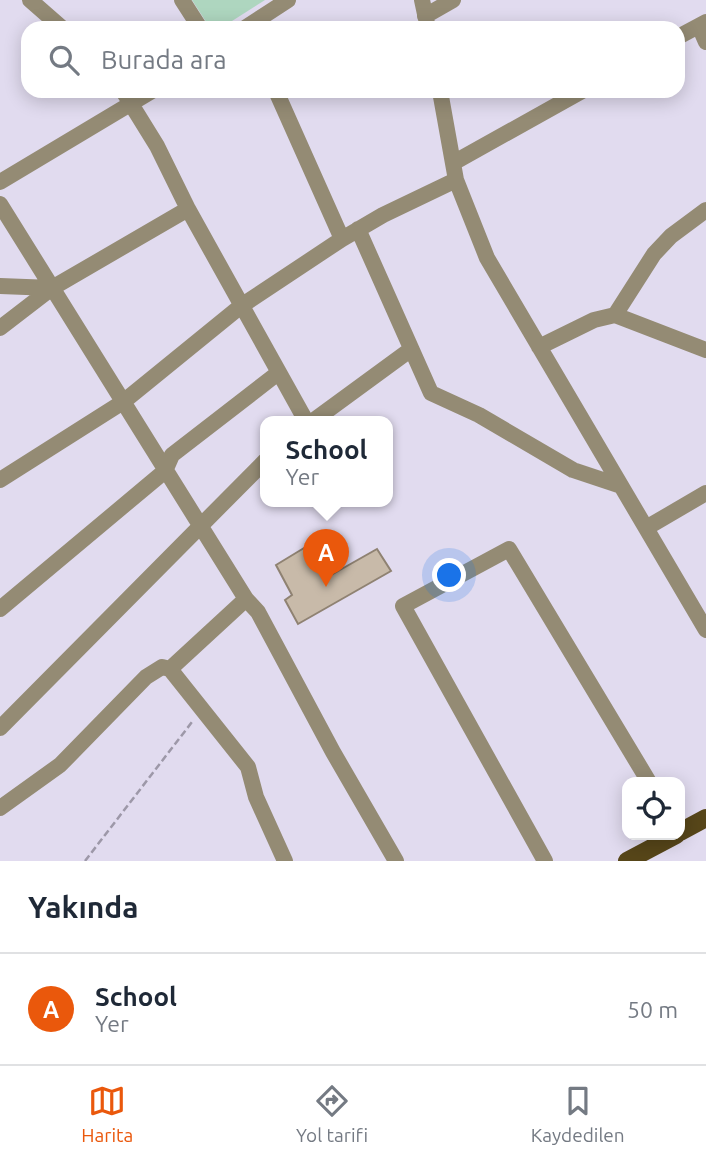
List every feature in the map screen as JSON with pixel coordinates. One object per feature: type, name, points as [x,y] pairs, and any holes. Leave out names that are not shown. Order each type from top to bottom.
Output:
[{"type":"main road","points":[[685,830],[706,818]]},
{"type":"main road","points":[[627,861],[667,840]]},
{"type":"street","points":[[30,0],[54,21]]},
{"type":"street","points":[[181,0],[195,21]]},
{"type":"street","points":[[256,21],[288,0]]},
{"type":"street","points":[[425,15],[453,0]]},
{"type":"street","points":[[685,33],[702,24],[706,42]]},
{"type":"street","points":[[0,183],[124,98]]},
{"type":"street","points":[[128,98],[303,416]]},
{"type":"street","points":[[279,98],[342,239]]},
{"type":"street","points":[[441,98],[456,180],[487,257],[706,630]]},
{"type":"street","points":[[453,163],[569,98]]},
{"type":"street","points":[[0,480],[122,402],[242,306],[342,239],[456,180]]},
{"type":"street","points":[[0,204],[165,471],[246,598],[258,612],[332,752],[396,861]]},
{"type":"street","points":[[0,328],[52,288],[188,209]]},
{"type":"street","points":[[615,315],[654,254],[671,236],[706,209]]},
{"type":"street","points":[[358,229],[431,393],[479,415],[573,470],[621,486]]},
{"type":"street","points":[[0,286],[52,288]]},
{"type":"street","points":[[539,346],[594,320],[615,315],[706,350]]},
{"type":"street","points":[[320,416],[410,350]]},
{"type":"street","points":[[0,609],[165,471],[172,455],[278,373]]},
{"type":"street","points":[[0,728],[260,466]]},
{"type":"street","points":[[646,528],[706,493]]},
{"type":"street","points":[[545,861],[403,606],[509,549],[646,777]]},
{"type":"street","points":[[170,668],[246,598]]},
{"type":"street","points":[[0,807],[60,765],[146,677],[162,667],[170,668],[248,767],[256,797],[285,861]]},
{"type":"path","points":[[85,861],[202,710]]},
{"type":"green space","points":[[192,0],[265,0],[232,21],[206,21]]},
{"type":"building","points":[[304,548],[324,579],[377,549],[391,571],[298,624],[285,600],[292,595],[276,565]]},
{"type":"place","name":"School","points":[[326,587]]}]
